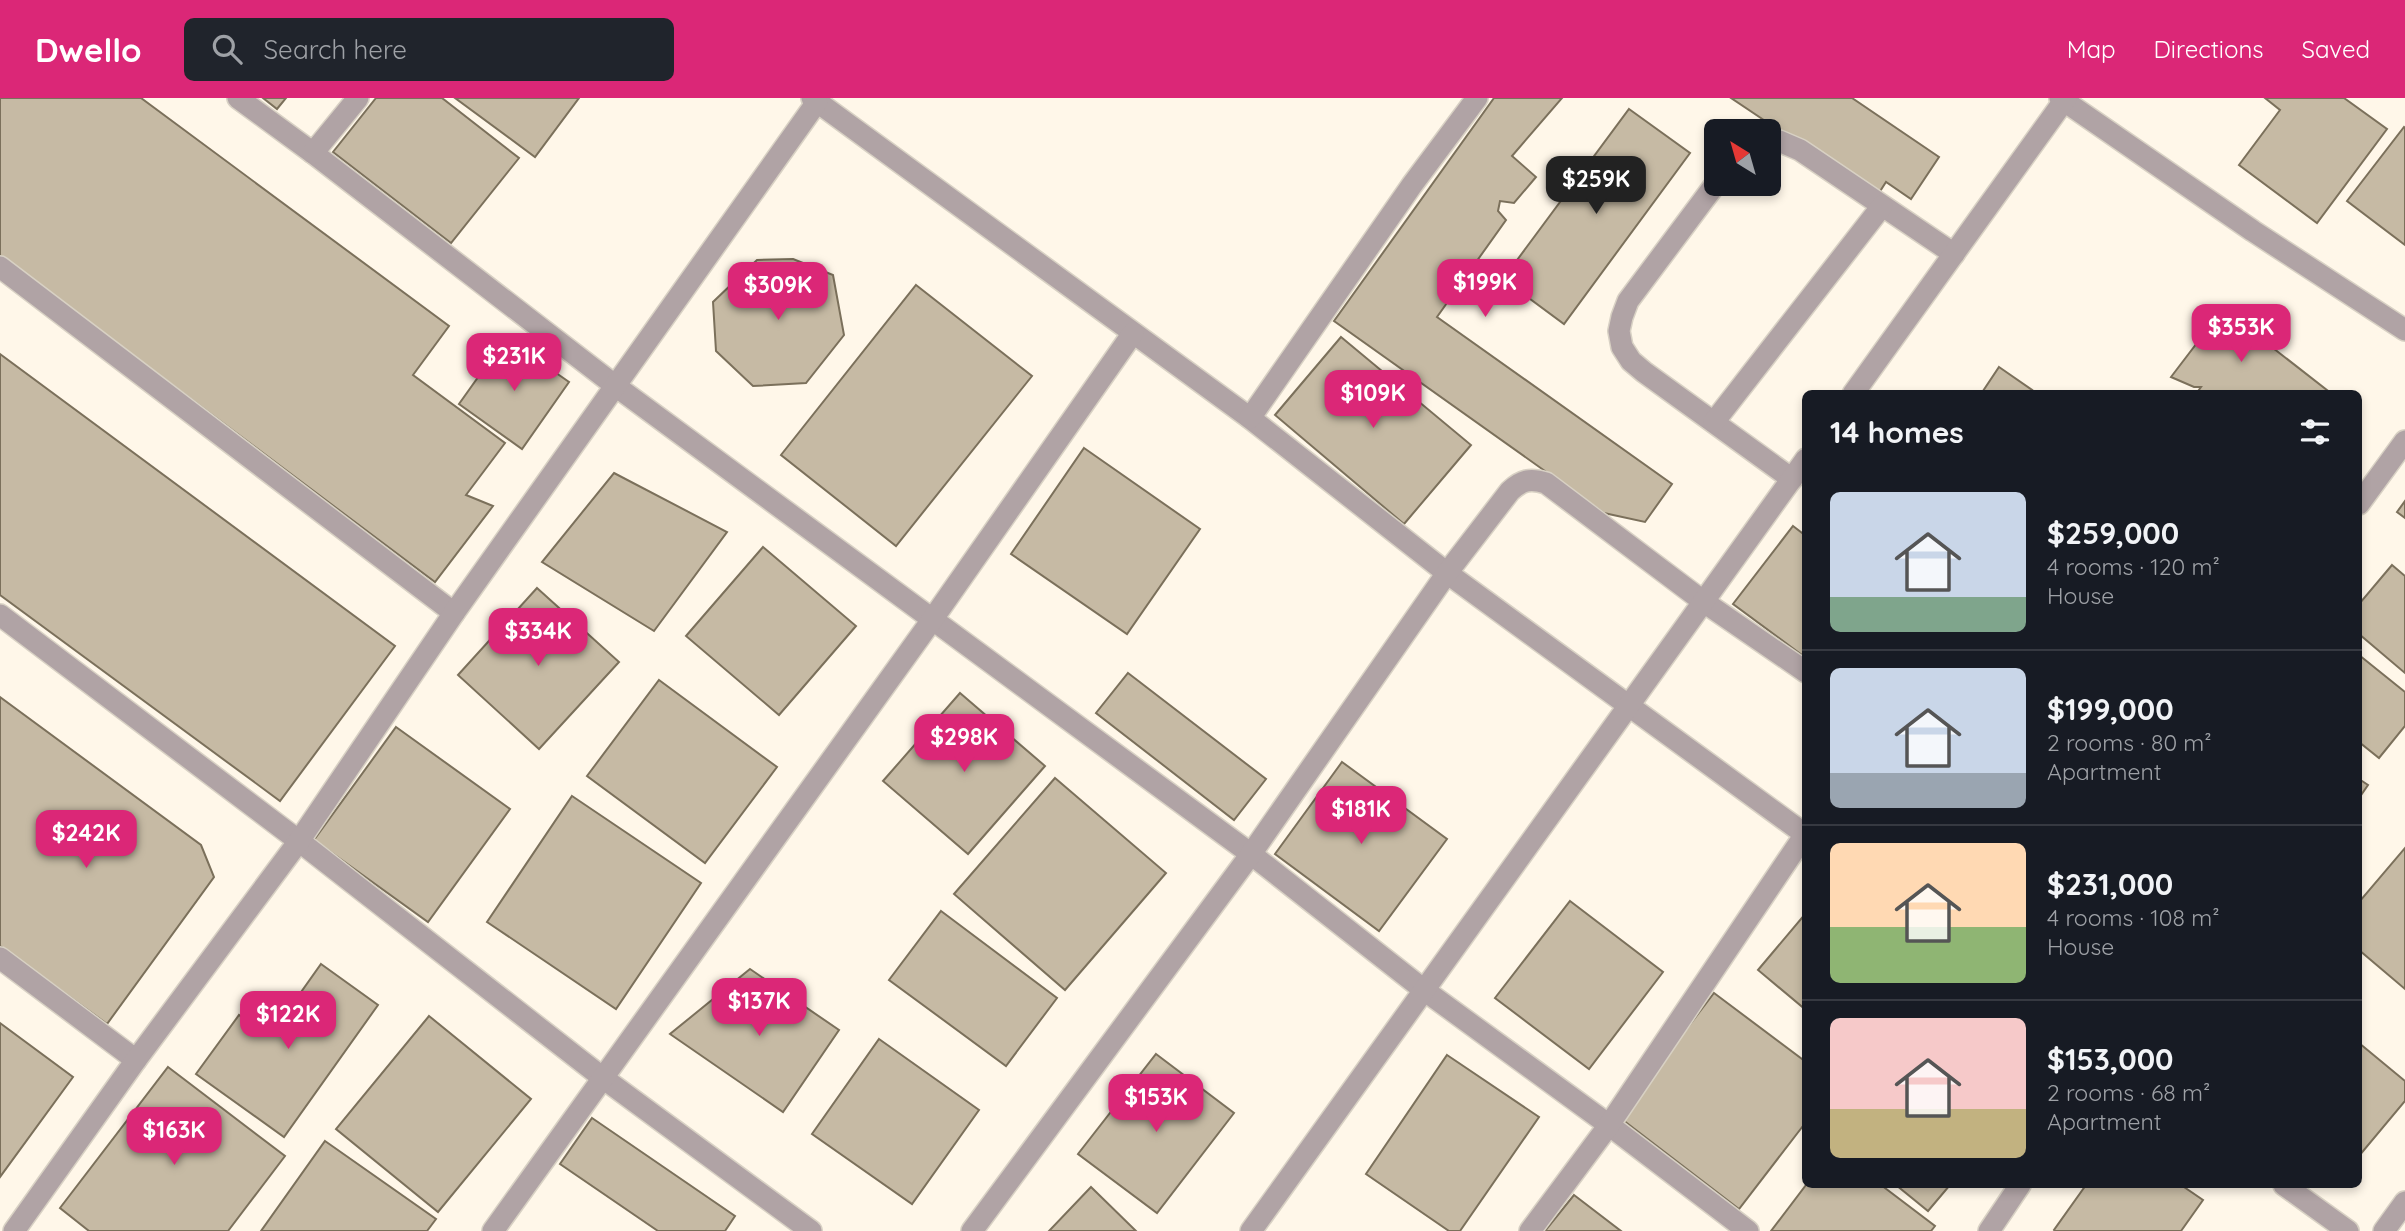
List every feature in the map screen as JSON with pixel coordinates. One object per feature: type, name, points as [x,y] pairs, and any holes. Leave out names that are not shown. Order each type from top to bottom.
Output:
[{"type":"street","points":[[238,98],[617,387],[1251,854],[1424,990],[1748,1231]]},
{"type":"street","points":[[313,153],[358,98]]},
{"type":"street","points":[[1250,418],[1412,185],[1477,98]]},
{"type":"street","points":[[1856,390],[2063,99],[2253,231],[2405,330]]},
{"type":"street","points":[[14,1231],[136,1060],[299,841],[454,613],[617,387],[814,100],[1250,418],[1447,573],[1802,831]]},
{"type":"street","points":[[1782,142],[1800,150],[1954,254]]},
{"type":"street","points":[[1707,196],[1628,301],[1619,331],[1622,347],[1631,361],[1792,478]]},
{"type":"street","points":[[1714,422],[1882,206]]},
{"type":"street","points":[[0,267],[454,613]]},
{"type":"street","points":[[493,1231],[932,620],[1133,333]]},
{"type":"street","points":[[2362,500],[2405,441]]},
{"type":"street","points":[[1251,1231],[1802,464]]},
{"type":"street","points":[[972,1231],[1251,854],[1447,573],[1510,491],[1521,481],[1535,480],[1546,483],[1704,602],[1802,669]]},
{"type":"street","points":[[0,615],[299,841],[603,1078],[811,1231]]},
{"type":"street","points":[[1530,1231],[1609,1125],[1802,840]]},
{"type":"street","points":[[0,958],[136,1060]]},
{"type":"street","points":[[1989,1231],[2018,1188]]},
{"type":"street","points":[[2288,1188],[2348,1231]]},
{"type":"street","points":[[2384,1231],[2405,1202]]},
{"type":"building","points":[[0,98],[141,98],[449,326],[413,375],[505,443],[466,495],[493,506],[435,582],[0,256]]},
{"type":"building","points":[[263,98],[286,98],[277,109]]},
{"type":"building","points":[[376,98],[442,98],[519,158],[451,243],[333,152]]},
{"type":"building","points":[[455,98],[579,98],[535,157]]},
{"type":"building","points":[[1494,98],[1562,98],[1512,156],[1536,177],[1514,203],[1500,201],[1498,211],[1506,220],[1437,317],[1672,484],[1645,522],[1604,513],[1334,321]]},
{"type":"building","points":[[1731,98],[1852,98],[1939,157],[1911,199],[1886,182],[1877,196],[1782,132],[1782,119],[1762,119]]},
{"type":"building","points":[[2265,98],[2344,98],[2387,129],[2317,223],[2239,165],[2280,110]]},
{"type":"building","points":[[1629,109],[1690,153],[1564,324],[1503,279]]},
{"type":"building","points":[[2405,128],[2405,245],[2347,201]]},
{"type":"building","points":[[793,259],[833,275],[844,335],[806,383],[753,386],[716,351],[713,302],[757,260]]},
{"type":"building","points":[[916,285],[1032,376],[896,546],[781,455]]},
{"type":"building","points":[[2223,309],[2327,390],[2199,390],[2201,387],[2194,387],[2171,377]]},
{"type":"building","points":[[1341,337],[1471,445],[1404,524],[1275,415]]},
{"type":"building","points":[[506,338],[569,382],[522,449],[459,404]]},
{"type":"building","points":[[0,354],[395,646],[280,801],[0,595]]},
{"type":"building","points":[[1999,367],[2032,390],[1984,390]]},
{"type":"building","points":[[1084,448],[1200,529],[1127,634],[1011,554]]},
{"type":"building","points":[[614,473],[727,532],[654,631],[542,562]]},
{"type":"building","points":[[2405,501],[2405,518],[2397,512]]},
{"type":"building","points":[[1793,526],[1802,533],[1802,655],[1733,604]]},
{"type":"building","points":[[763,547],[856,626],[779,715],[686,636]]},
{"type":"building","points":[[2392,565],[2405,576],[2405,673],[2362,637],[2362,600]]},
{"type":"building","points":[[537,588],[619,662],[539,749],[458,675]]},
{"type":"building","points":[[2362,657],[2405,692],[2405,726],[2379,758],[2362,744]]},
{"type":"building","points":[[1128,673],[1266,779],[1234,820],[1096,713]]},
{"type":"building","points":[[659,680],[777,767],[705,863],[587,776]]},
{"type":"building","points":[[960,693],[1045,766],[968,854],[883,781]]},
{"type":"building","points":[[0,697],[201,845],[214,877],[107,1024],[0,946]]},
{"type":"building","points":[[396,727],[510,809],[428,922],[314,840]]},
{"type":"building","points":[[1342,762],[1447,839],[1379,931],[1275,854]]},
{"type":"building","points":[[1055,778],[1166,873],[1065,990],[954,894]]},
{"type":"building","points":[[2362,781],[2368,785],[2362,794]]},
{"type":"building","points":[[572,796],[701,883],[616,1009],[487,922]]},
{"type":"building","points":[[2405,848],[2405,989],[2362,953],[2362,898]]},
{"type":"building","points":[[1570,901],[1663,972],[1589,1069],[1495,998]]},
{"type":"building","points":[[941,911],[1057,998],[1006,1066],[889,980]]},
{"type":"building","points":[[1802,918],[1802,1007],[1758,970]]},
{"type":"building","points":[[321,964],[378,1005],[284,1137],[196,1074],[239,1015],[258,1029],[275,1004],[289,1009]]},
{"type":"building","points":[[750,969],[839,1030],[783,1112],[670,1034]]},
{"type":"building","points":[[1714,993],[1802,1059],[1802,1127],[1739,1209],[1619,1117]]},
{"type":"building","points":[[429,1016],[531,1099],[438,1212],[336,1129]]},
{"type":"building","points":[[0,1023],[73,1077],[0,1177]]},
{"type":"building","points":[[879,1039],[979,1110],[912,1204],[812,1134]]},
{"type":"building","points":[[2362,1045],[2405,1081],[2405,1101],[2362,1152]]},
{"type":"building","points":[[1156,1054],[1234,1113],[1157,1213],[1078,1154]]},
{"type":"building","points":[[1447,1055],[1539,1117],[1460,1231],[1449,1231],[1366,1174]]},
{"type":"building","points":[[168,1067],[285,1156],[228,1231],[89,1231],[60,1208]]},
{"type":"building","points":[[592,1118],[735,1216],[725,1231],[658,1231],[560,1164]]},
{"type":"building","points":[[325,1141],[436,1219],[427,1231],[261,1231]]},
{"type":"building","points":[[1091,1187],[1136,1231],[1049,1231]]},
{"type":"building","points":[[1804,1188],[1885,1188],[1935,1226],[1931,1231],[1771,1231]]},
{"type":"building","points":[[1900,1188],[1947,1188],[1928,1211]]},
{"type":"building","points":[[2084,1188],[2185,1188],[2203,1200],[2181,1231],[2054,1230]]},
{"type":"building","points":[[1574,1195],[1621,1231],[1545,1231]]}]
